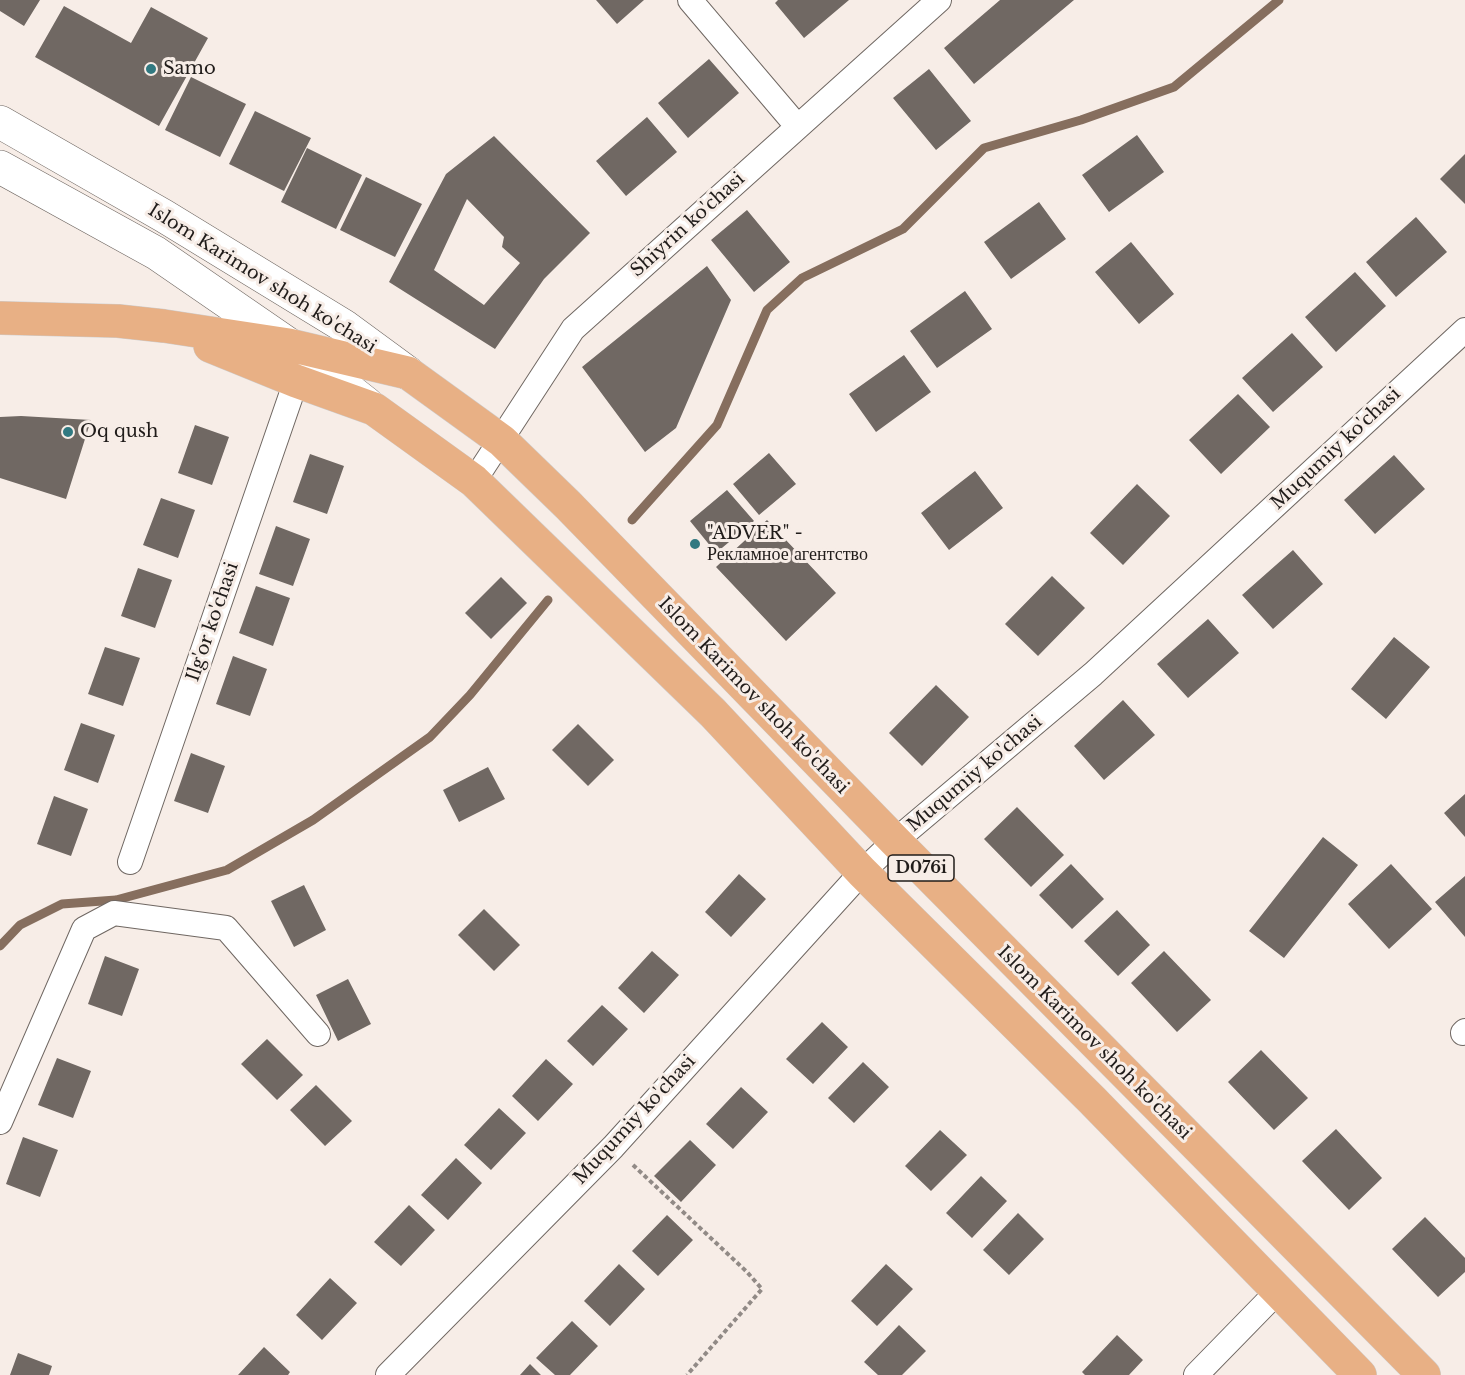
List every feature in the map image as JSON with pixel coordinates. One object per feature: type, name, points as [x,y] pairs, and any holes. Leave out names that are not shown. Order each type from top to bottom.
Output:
[{"type":"main road","name":"Islom Karimov shoh ko'chasi","points":[[0,122],[164,216],[344,326],[502,441],[568,505],[895,841],[1424,1375]]},
{"type":"main road","name":"Islom Karimov shoh ko'chasi","points":[[0,167],[156,253],[289,345],[474,482],[713,713],[862,872],[1092,1100],[1360,1375]]},
{"type":"main road","points":[[0,318],[118,321],[165,326],[289,345],[408,373]]},
{"type":"main road","points":[[165,326],[296,381],[374,409]]},
{"type":"street","points":[[690,0],[797,126]]},
{"type":"street","name":"Shiyrin ko'chasi","points":[[474,482],[573,329],[939,0]]},
{"type":"street","name":"Muqumiy ko'chasi","points":[[388,1375],[613,1147],[862,872],[895,841],[1093,674],[1465,330]]},
{"type":"street","name":"Ilg'or ko'chasi","points":[[130,862],[296,381]]},
{"type":"street","points":[[0,1122],[84,929],[114,913],[226,928],[318,1034]]},
{"type":"street","points":[[1196,1375],[1277,1292]]},
{"type":"path","points":[[613,1147],[747,1272],[762,1289],[687,1375]]},
{"type":"building","points":[[0,0],[40,0],[24,26],[0,11]]},
{"type":"building","points":[[596,0],[644,0],[617,24]]},
{"type":"building","points":[[778,0],[849,0],[804,38],[775,3]]},
{"type":"building","points":[[1000,0],[1074,0],[974,84],[944,48]]},
{"type":"building","points":[[64,6],[131,43],[151,7],[208,38],[159,126],[35,57]]},
{"type":"building","points":[[709,59],[739,93],[688,138],[658,103]]},
{"type":"building","points":[[929,69],[971,121],[936,150],[893,98]]},
{"type":"building","points":[[191,77],[246,104],[220,157],[165,130]]},
{"type":"building","points":[[255,111],[311,138],[284,191],[229,164]]},
{"type":"building","points":[[647,117],[677,152],[626,196],[596,161]]},
{"type":"building","points":[[1137,135],[1164,172],[1109,212],[1082,175]]},
{"type":"building","points":[[494,136],[590,233],[544,279],[495,349],[389,282],[446,174]],"holes":[[[467,199],[504,237],[502,247],[520,263],[484,305],[434,270]]]},
{"type":"building","points":[[307,148],[362,175],[336,229],[281,202]]},
{"type":"building","points":[[1465,154],[1465,204],[1440,179]]},
{"type":"building","points":[[366,177],[422,204],[395,257],[340,230]]},
{"type":"building","points":[[1039,202],[1066,239],[1011,279],[984,242]]},
{"type":"building","points":[[747,210],[790,262],[754,292],[711,240]]},
{"type":"building","points":[[1416,217],[1447,252],[1396,297],[1366,262]]},
{"type":"building","points":[[1131,242],[1174,294],[1139,324],[1095,272]]},
{"type":"building","points":[[707,266],[731,300],[676,428],[645,452],[582,367]]},
{"type":"building","points":[[1355,272],[1386,306],[1336,352],[1305,317]]},
{"type":"building","points":[[965,291],[992,329],[937,368],[910,331]]},
{"type":"building","points":[[1292,333],[1323,367],[1273,412],[1242,378]]},
{"type":"building","points":[[904,355],[931,392],[876,432],[849,394]]},
{"type":"building","points":[[1238,394],[1270,427],[1221,474],[1189,440]]},
{"type":"building","points":[[0,417],[91,420],[66,499],[0,478]]},
{"type":"building","points":[[195,425],[229,437],[212,485],[178,473]]},
{"type":"building","points":[[769,453],[796,484],[759,515],[733,484]]},
{"type":"building","points":[[310,454],[344,466],[327,514],[293,502]]},
{"type":"building","points":[[1394,455],[1425,489],[1375,534],[1344,500]]},
{"type":"building","points":[[975,471],[1003,508],[949,550],[921,513]]},
{"type":"building","points":[[1137,484],[1170,516],[1123,565],[1090,533]]},
{"type":"building","points":[[727,490],[754,521],[716,553],[690,521]]},
{"type":"building","points":[[161,498],[195,510],[178,558],[143,545]]},
{"type":"building","points":[[767,520],[836,593],[786,641],[716,567]]},
{"type":"building","points":[[276,526],[310,539],[293,586],[259,574]]},
{"type":"building","points":[[1293,550],[1323,584],[1273,629],[1242,595]]},
{"type":"building","points":[[138,568],[172,580],[155,628],[121,616]]},
{"type":"building","points":[[1052,576],[1085,608],[1038,656],[1005,624]]},
{"type":"building","points":[[501,577],[527,603],[491,639],[465,613]]},
{"type":"building","points":[[256,586],[290,598],[273,646],[239,633]]},
{"type":"building","points":[[1208,619],[1239,653],[1188,698],[1157,664]]},
{"type":"building","points":[[1394,637],[1430,667],[1386,719],[1351,689]]},
{"type":"building","points":[[105,647],[140,658],[123,706],[88,694]]},
{"type":"building","points":[[233,656],[267,669],[250,716],[216,704]]},
{"type":"building","points":[[936,685],[969,717],[922,766],[889,733]]},
{"type":"building","points":[[1123,700],[1155,735],[1104,780],[1074,746]]},
{"type":"building","points":[[81,723],[115,735],[98,783],[64,770]]},
{"type":"building","points":[[578,724],[614,760],[588,786],[552,750]]},
{"type":"building","points":[[191,753],[225,766],[208,813],[174,801]]},
{"type":"building","points":[[488,767],[505,799],[459,822],[443,790]]},
{"type":"building","points":[[1465,794],[1465,837],[1444,813]]},
{"type":"building","points":[[54,796],[88,809],[71,856],[37,844]]},
{"type":"building","points":[[1017,807],[1064,855],[1031,887],[984,839]]},
{"type":"building","points":[[1323,837],[1358,865],[1284,958],[1249,931]]},
{"type":"building","points":[[1071,864],[1104,899],[1072,929],[1039,895]]},
{"type":"building","points":[[1391,864],[1432,909],[1389,949],[1348,904]]},
{"type":"building","points":[[739,874],[766,899],[731,937],[705,912]]},
{"type":"building","points":[[1465,876],[1465,937],[1435,902]]},
{"type":"building","points":[[304,885],[326,930],[294,947],[271,901]]},
{"type":"building","points":[[484,909],[520,945],[494,971],[458,935]]},
{"type":"building","points":[[1117,910],[1150,945],[1118,976],[1084,941]]},
{"type":"building","points":[[652,951],[679,975],[644,1013],[618,988]]},
{"type":"building","points":[[1164,951],[1211,1000],[1177,1032],[1131,983]]},
{"type":"building","points":[[105,956],[139,969],[122,1016],[88,1004]]},
{"type":"building","points":[[348,979],[371,1024],[338,1041],[316,995]]},
{"type":"building","points":[[602,1005],[628,1029],[593,1066],[567,1041]]},
{"type":"building","points":[[822,1022],[848,1047],[813,1084],[786,1059]]},
{"type":"building","points":[[267,1039],[303,1075],[277,1100],[241,1064]]},
{"type":"building","points":[[1261,1050],[1308,1098],[1274,1130],[1228,1082]]},
{"type":"building","points":[[57,1058],[91,1071],[73,1118],[38,1105]]},
{"type":"building","points":[[546,1059],[573,1084],[538,1121],[512,1096]]},
{"type":"building","points":[[863,1062],[889,1087],[854,1123],[828,1098]]},
{"type":"building","points":[[316,1085],[352,1121],[325,1146],[290,1110]]},
{"type":"building","points":[[741,1087],[768,1112],[733,1149],[706,1124]]},
{"type":"building","points":[[499,1108],[526,1133],[491,1170],[464,1145]]},
{"type":"building","points":[[1336,1129],[1382,1178],[1349,1210],[1302,1161]]},
{"type":"building","points":[[940,1130],[967,1155],[931,1191],[905,1166]]},
{"type":"building","points":[[23,1137],[58,1150],[40,1197],[6,1184]]},
{"type":"building","points":[[690,1140],[716,1165],[681,1202],[654,1176]]},
{"type":"building","points":[[456,1158],[482,1183],[448,1220],[421,1195]]},
{"type":"building","points":[[981,1176],[1007,1201],[972,1238],[946,1213]]},
{"type":"building","points":[[409,1205],[435,1230],[401,1266],[374,1242]]},
{"type":"building","points":[[1018,1213],[1044,1239],[1009,1275],[983,1250]]},
{"type":"building","points":[[667,1215],[693,1240],[658,1276],[632,1251]]},
{"type":"building","points":[[1425,1217],[1465,1258],[1465,1272],[1438,1297],[1392,1249]]},
{"type":"building","points":[[619,1264],[645,1289],[610,1326],[584,1301]]},
{"type":"building","points":[[886,1264],[913,1289],[877,1326],[851,1301]]},
{"type":"building","points":[[330,1278],[357,1303],[322,1340],[296,1315]]},
{"type":"building","points":[[572,1321],[598,1346],[570,1375],[555,1375],[536,1358]]},
{"type":"building","points":[[899,1325],[926,1351],[902,1375],[878,1375],[864,1362]]},
{"type":"building","points":[[1117,1335],[1143,1360],[1129,1375],[1085,1375],[1082,1372]]},
{"type":"building","points":[[264,1347],[290,1372],[288,1375],[238,1375]]},
{"type":"building","points":[[18,1353],[52,1366],[49,1375],[10,1375]]},
{"type":"building","points":[[530,1364],[541,1375],[520,1375]]},
{"type":"waterway","points":[[632,520],[717,425],[767,310],[802,278],[903,229],[984,148],[1081,120],[1174,87],[1279,0]]},
{"type":"waterway","points":[[0,946],[20,925],[62,904],[116,900],[227,870],[313,820],[430,737],[470,695],[548,600]]},
{"type":"place","name":"Samo","points":[[151,69]]},
{"type":"place","name":"Oq qush","points":[[68,432]]},
{"type":"place","name":"\"ADVER\" - Рекламное агентство","points":[[695,544]]}]
